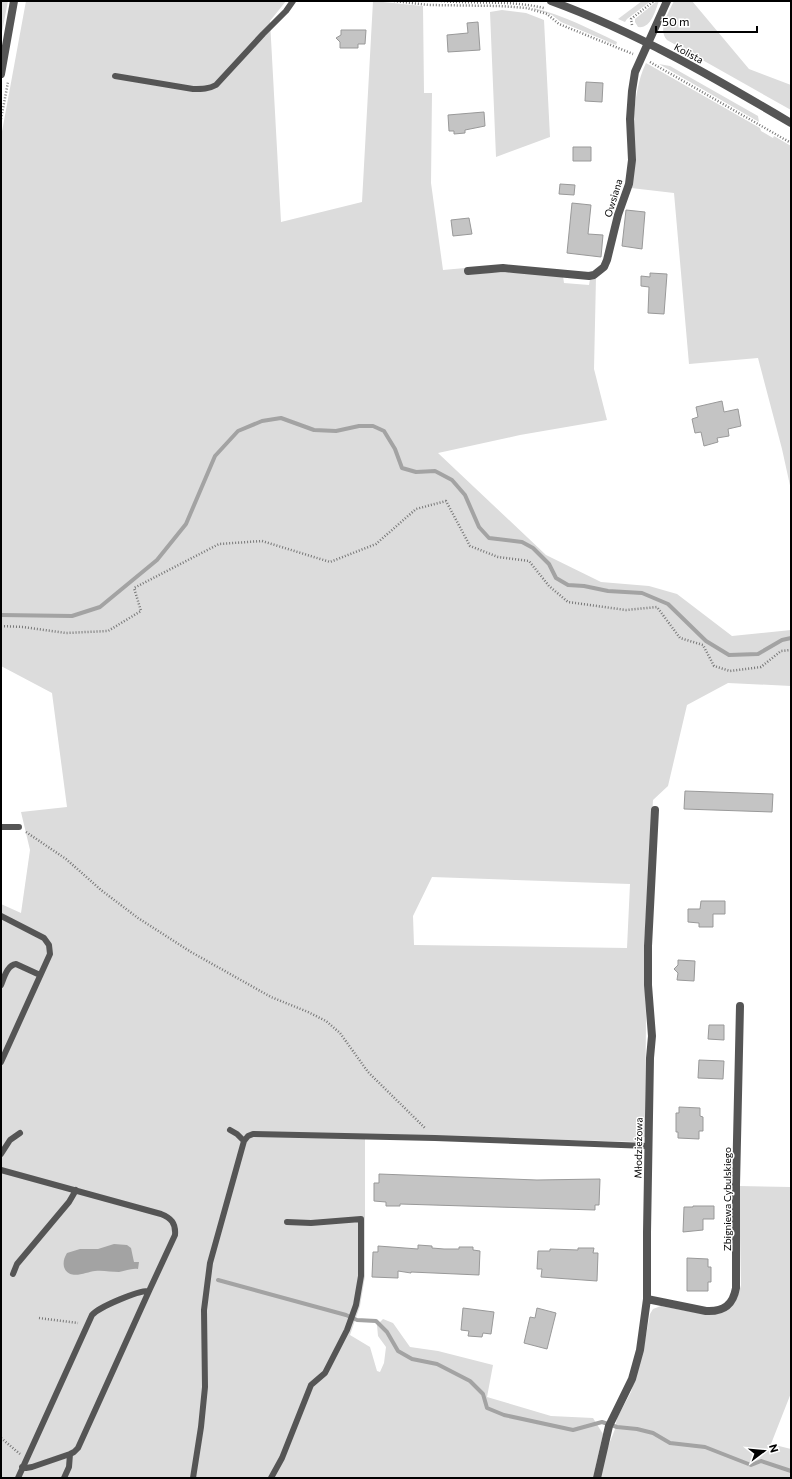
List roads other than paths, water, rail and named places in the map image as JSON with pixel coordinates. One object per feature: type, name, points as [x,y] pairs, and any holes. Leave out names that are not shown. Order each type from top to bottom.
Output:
[{"type":"street","points":[[1,74],[14,1]]},
{"type":"street","name":"Kolista","points":[[551,1],[648,42],[687,62],[791,123]]},
{"type":"street","name":"Owsiana","points":[[468,271],[503,268],[589,276],[594,275],[604,267],[631,172],[630,119],[635,72],[667,1]]},
{"type":"street","name":"Młodzieżowa","points":[[598,1478],[609,1426],[632,1379],[640,1350],[647,1299],[648,1146],[652,1036],[648,985],[648,946],[655,810]]},
{"type":"street","name":"Zbigniewa Cybulskiego","points":[[647,1299],[714,1312],[723,1309],[734,1297],[736,1288],[736,1185],[740,1006]]},
{"type":"lane","points":[[115,76],[193,90],[212,87],[216,85],[286,11],[293,1]]},
{"type":"lane","points":[[1,827],[19,827]]},
{"type":"lane","points":[[1,916],[44,938],[49,945],[50,954],[1,1062]]},
{"type":"lane","points":[[1,985],[12,965],[16,964],[40,975]]},
{"type":"lane","points":[[230,1130],[244,1141]]},
{"type":"lane","points":[[1,1154],[10,1140],[20,1133]]},
{"type":"lane","points":[[193,1478],[201,1427],[205,1387],[204,1310],[210,1263],[244,1141],[248,1136],[254,1134],[435,1138],[648,1146]]},
{"type":"lane","points":[[1,1170],[161,1214],[173,1221],[175,1230],[150,1291],[78,1448],[70,1454],[32,1468],[22,1467]]},
{"type":"lane","points":[[13,1274],[17,1264],[69,1202],[76,1190]]},
{"type":"lane","points":[[271,1478],[282,1458],[311,1385],[324,1373],[347,1330],[356,1305],[361,1276],[361,1219],[311,1223],[287,1222]]},
{"type":"lane","points":[[18,1478],[92,1315],[100,1308],[140,1292],[150,1291]]},
{"type":"lane","points":[[64,1478],[69,1467],[70,1454]]},
{"type":"waterway","points":[[1,615],[72,616],[100,607],[157,560],[186,524],[215,456],[238,431],[262,421],[281,418],[314,430],[336,431],[359,426],[373,426],[384,431],[395,449],[402,468],[416,472],[435,471],[452,480],[465,495],[479,527],[489,538],[522,542],[533,548],[549,564],[556,578],[568,585],[584,586],[608,591],[642,593],[668,604],[706,641],[729,655],[758,654],[782,640],[791,638]]},
{"type":"waterway","points":[[218,1280],[346,1315],[357,1320],[376,1321],[387,1332],[398,1351],[412,1359],[437,1364],[470,1381],[483,1394],[487,1408],[504,1415],[573,1430],[602,1422],[617,1427],[637,1429],[653,1433],[670,1443],[705,1447],[751,1465],[761,1461],[791,1471]]}]
